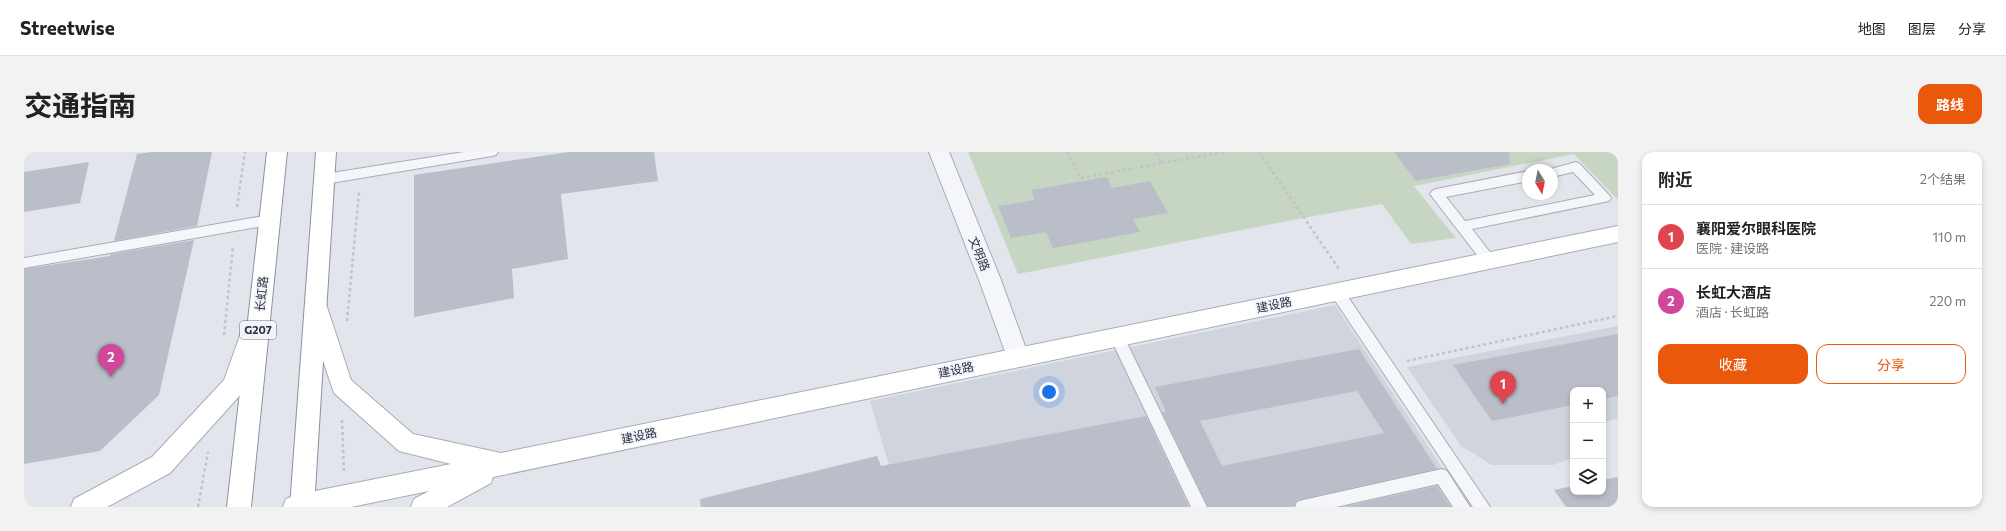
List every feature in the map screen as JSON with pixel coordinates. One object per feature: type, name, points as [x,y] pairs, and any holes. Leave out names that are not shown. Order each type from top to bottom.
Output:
[{"type":"main road","name":"长虹路","points":[[239,507],[277,152]]},
{"type":"main road","points":[[299,506],[316,307],[326,152]]},
{"type":"main road","name":"建设路","points":[[299,506],[1618,234]]},
{"type":"main road","points":[[316,307],[342,386],[407,443],[501,464]]},
{"type":"main road","points":[[83,507],[161,465],[234,386],[260,308]]},
{"type":"main road","points":[[423,507],[501,464]]},
{"type":"street","name":"文明路","points":[[939,152],[1018,357]]},
{"type":"lane","points":[[324,179],[492,152]]},
{"type":"lane","points":[[1463,226],[1605,198],[1576,167],[1558,171]]},
{"type":"lane","points":[[1489,260],[1436,194],[1522,177]]},
{"type":"lane","points":[[24,263],[270,220]]},
{"type":"lane","points":[[1345,290],[1387,366],[1482,507]]},
{"type":"lane","points":[[1117,337],[1199,507]]},
{"type":"lane","points":[[1303,507],[1442,476],[1462,507]]},
{"type":"path","points":[[223,343],[235,226],[245,152]]},
{"type":"path","points":[[1067,152],[1081,178],[1224,152]]},
{"type":"path","points":[[1156,152],[1162,163]]},
{"type":"path","points":[[1259,152],[1345,290]]},
{"type":"path","points":[[1387,366],[1618,316]]},
{"type":"path","points":[[198,507],[210,444]]},
{"type":"shaded area","points":[[1335,305],[1468,507],[901,507],[870,401]]},
{"type":"shaded area","points":[[1618,326],[1618,419],[1606,421],[1606,387],[1570,387],[1570,459],[1553,465],[1492,465],[1461,446],[1407,367]]},
{"type":"green space","points":[[968,152],[1614,152],[1618,156],[1618,200],[1574,154],[1414,186],[1456,238],[1411,244],[1382,204],[1018,274]]},
{"type":"building","points":[[152,152],[212,152],[197,226],[114,241],[137,154]]},
{"type":"building","points":[[569,152],[654,152],[658,181],[561,194],[568,259],[512,269],[514,298],[414,317],[414,175]]},
{"type":"building","points":[[1394,152],[1509,152],[1510,164],[1416,181]]},
{"type":"building","points":[[89,162],[80,203],[24,212],[24,172]]},
{"type":"building","points":[[1107,177],[1112,188],[1150,181],[1168,213],[1133,219],[1140,232],[1053,248],[1046,232],[1011,238],[998,206],[1035,200],[1031,190]]},
{"type":"building","points":[[194,240],[159,395],[100,451],[24,464],[24,269],[110,256],[111,254]]},
{"type":"building","points":[[1618,334],[1618,396],[1606,398],[1606,387],[1570,387],[1570,406],[1492,421],[1453,365]]},
{"type":"building","points":[[1359,349],[1437,469],[1303,499],[1296,501],[1294,507],[1208,507],[1162,412],[1166,412],[1155,387]],"holes":[[[1357,391],[1384,433],[1222,466],[1200,421]]]},
{"type":"building","points":[[1146,416],[1189,507],[701,507],[700,499],[877,456],[881,466]]},
{"type":"building","points":[[1618,477],[1618,507],[1566,507],[1554,490],[1570,487],[1570,495],[1606,495],[1606,479]]},
{"type":"building","points":[[1437,486],[1451,507],[1343,507]]},
{"type":"place","name":"长虹大酒店","points":[[111,377]]},
{"type":"place","name":"襄阳爱尔眼科医院","points":[[1503,404]]}]
